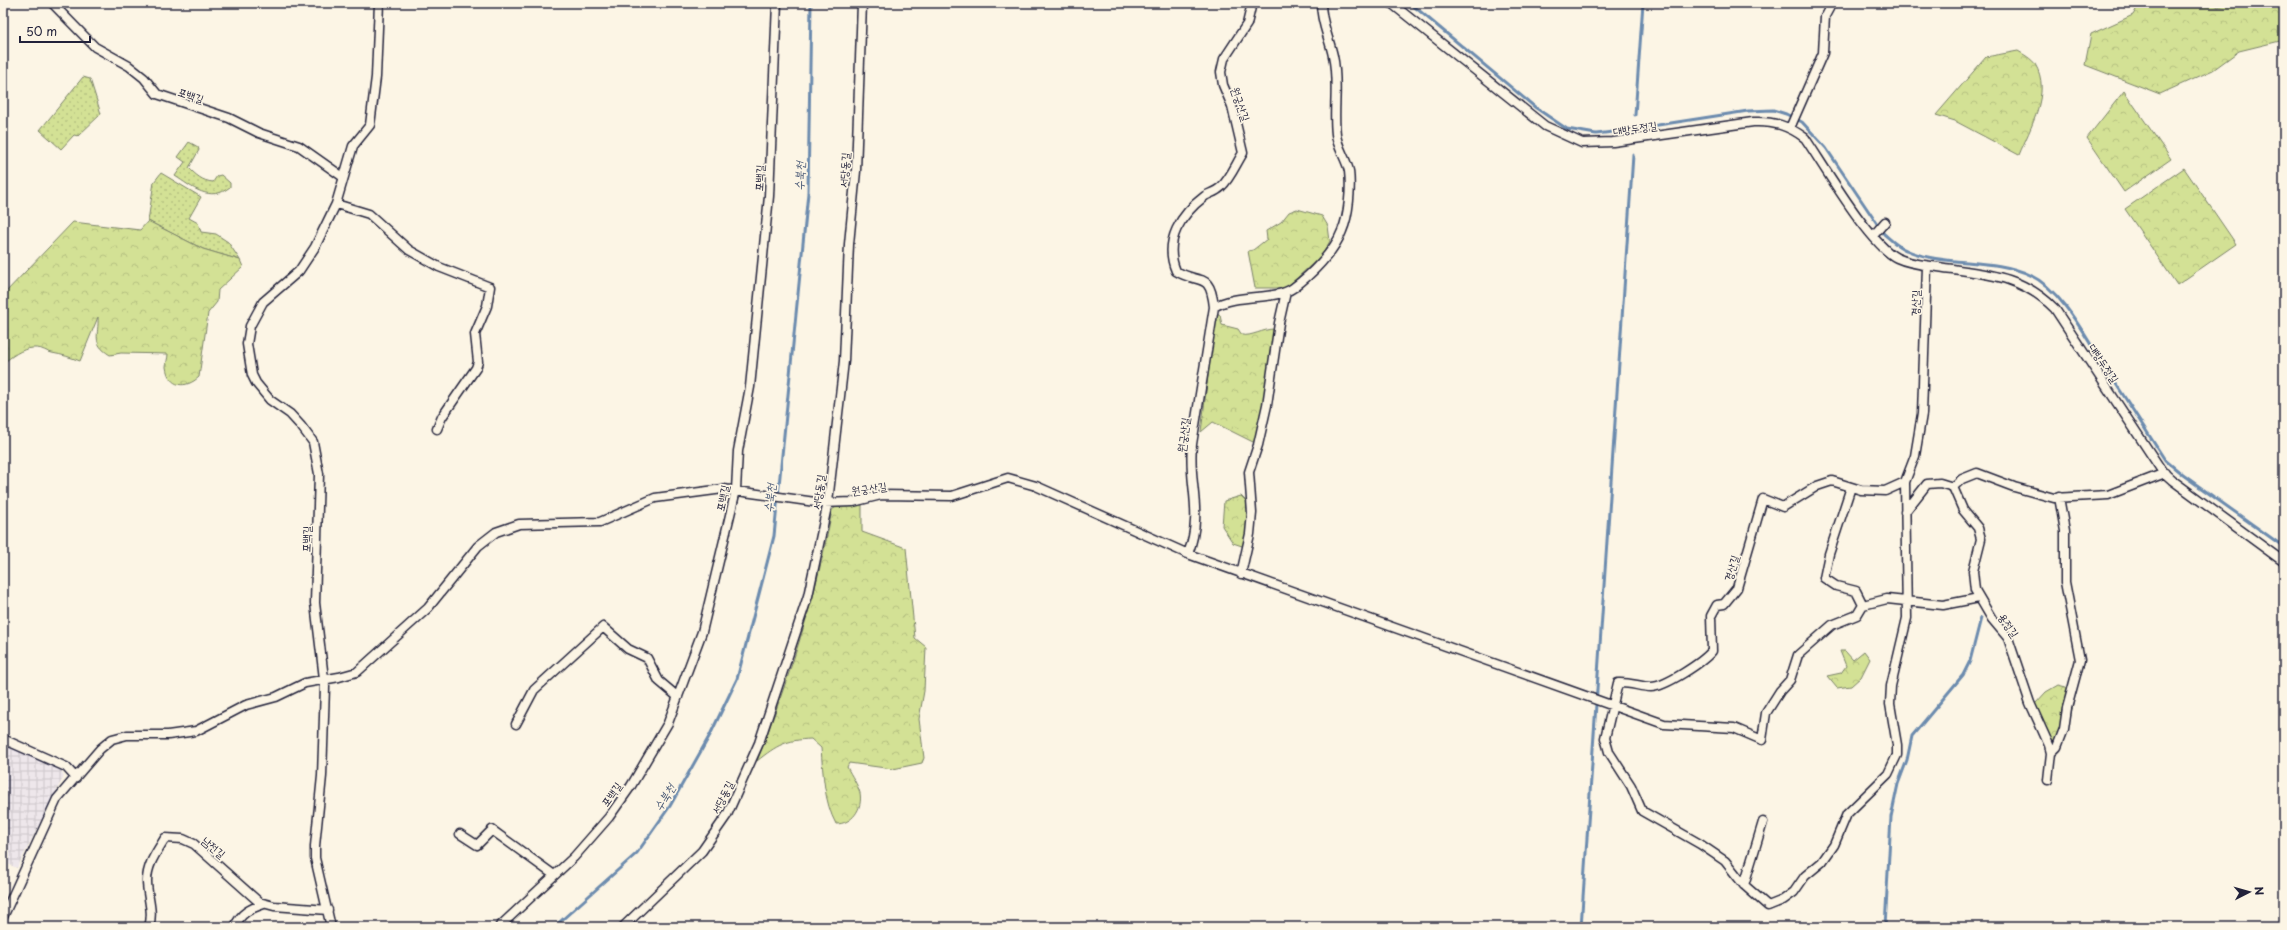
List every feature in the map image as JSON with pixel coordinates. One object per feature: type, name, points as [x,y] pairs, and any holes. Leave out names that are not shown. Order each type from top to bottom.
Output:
[{"type":"street","name":"포백길","points":[[52,3],[95,47],[129,66],[144,78],[157,94],[229,118],[259,132],[299,146],[343,177]]},
{"type":"street","name":"포백길","points":[[331,927],[315,858],[314,846],[322,776],[324,680],[315,603],[319,498],[317,458],[313,442],[302,426],[290,414],[270,400],[256,383],[252,375],[248,344],[250,326],[256,314],[270,295],[299,271],[315,247],[336,204],[353,146],[370,125],[376,77],[379,3]]},
{"type":"street","name":"포백길","points":[[499,927],[574,857],[618,805],[668,724],[702,632],[740,491],[738,451],[750,387],[766,241],[774,115],[777,3]]},
{"type":"street","name":"서당동길","points":[[622,927],[702,851],[727,815],[759,743],[790,655],[808,596],[825,502],[844,361],[849,251],[856,171],[862,3]]},
{"type":"street","name":"원궁산길","points":[[76,778],[100,749],[119,736],[168,735],[196,731],[246,705],[276,697],[305,683],[350,674],[364,666],[428,608],[478,546],[496,532],[519,524],[600,522],[655,498],[723,489],[825,502],[853,502],[881,495],[952,496],[1008,478],[1036,486],[1188,554],[1195,534],[1197,517],[1191,466],[1192,444],[1214,307],[1212,291],[1205,281],[1176,271],[1172,263],[1173,243],[1176,227],[1183,217],[1198,202],[1221,187],[1243,154],[1232,106],[1223,85],[1220,72],[1224,59],[1248,24],[1252,3]]},
{"type":"street","points":[[1214,307],[1236,299],[1286,292],[1313,269],[1334,245],[1342,231],[1347,208],[1350,179],[1348,169],[1336,137],[1335,67],[1330,44],[1322,24],[1321,3]]},
{"type":"street","name":"대방두정길","points":[[1391,3],[1545,126],[1582,143],[1613,142],[1753,122],[1768,121],[1791,126],[1805,138],[1874,235],[1896,257],[1927,266],[2011,279],[2038,293],[2055,309],[2165,473],[2284,562]]},
{"type":"street","points":[[1791,126],[1823,54],[1826,16],[1832,3]]},
{"type":"street","points":[[336,204],[369,214],[392,236],[419,256],[460,277],[490,287],[487,306],[474,339],[477,365],[456,400],[442,417],[437,429]]},
{"type":"street","points":[[1874,235],[1885,222]]},
{"type":"street","name":"경산길","points":[[1905,482],[1885,491],[1861,490],[1832,481],[1816,486],[1783,507],[1763,498],[1737,588],[1724,604],[1716,605],[1711,616],[1712,651],[1698,664],[1675,678],[1652,687],[1629,682],[1618,683],[1611,704],[1605,738],[1609,752],[1631,786],[1642,811],[1700,844],[1726,861],[1744,885],[1768,906],[1783,900],[1794,892],[1805,876],[1822,862],[1834,845],[1847,814],[1888,774],[1897,749],[1891,717],[1890,698],[1907,618],[1905,482],[1915,456],[1922,414],[1927,266]]},
{"type":"street","points":[[1241,574],[1250,534],[1252,512],[1249,472],[1267,404],[1278,323],[1286,292]]},
{"type":"street","points":[[1905,512],[1928,484],[1940,483],[1953,487],[1962,479],[1977,473],[2014,487],[2054,498],[2059,496],[2108,495],[2165,473]]},
{"type":"street","points":[[1851,487],[1829,554],[1824,578],[1836,586],[1856,591],[1863,605]]},
{"type":"street","name":"용정길","points":[[1953,487],[1963,510],[1980,534],[1982,542],[1973,571],[1975,590],[1992,619],[2008,638],[2030,703],[2051,752],[2048,780]]},
{"type":"street","points":[[2051,752],[2057,748],[2064,729],[2067,708],[2080,660],[2065,582],[2065,531],[2059,496]]},
{"type":"street","points":[[1188,554],[1592,697],[1664,724],[1734,728],[1762,740],[1766,713],[1790,680],[1798,655],[1832,625],[1857,616],[1863,605],[1883,599],[1943,605],[1958,600],[1979,598]]},
{"type":"street","points":[[516,724],[534,690],[603,627],[628,649],[647,658],[659,681],[678,696]]},
{"type":"street","points":[[3,739],[66,767],[76,778],[56,799],[3,917]]},
{"type":"street","points":[[1744,885],[1763,822]]},
{"type":"street","points":[[460,834],[477,845],[492,830],[554,875]]},
{"type":"street","name":"남전길","points":[[149,927],[151,914],[148,872],[153,859],[165,838],[183,839],[194,844],[252,897],[264,904],[328,910]]},
{"type":"street","points":[[235,927],[241,917],[250,908],[264,904]]},
{"type":"shaded area","points":[[3,742],[60,768],[64,776],[17,868],[3,862]]},
{"type":"green space","points":[[2140,3],[2213,3],[2218,7],[2226,3],[2284,3],[2284,40],[2239,51],[2213,70],[2160,94],[2085,65],[2091,34],[2133,15]]},
{"type":"green space","points":[[2018,51],[2034,62],[2040,75],[2041,86],[2038,110],[2019,155],[1955,121],[1936,115],[1986,57]]},
{"type":"green space","points":[[83,77],[90,79],[101,114],[78,136],[74,135],[61,149],[40,130]]},
{"type":"green space","points":[[2124,91],[2171,159],[2124,192],[2087,138]]},
{"type":"green space","points":[[189,142],[198,147],[199,150],[189,168],[200,177],[213,182],[217,176],[221,175],[230,183],[230,187],[223,192],[215,194],[201,192],[175,176],[185,162],[178,157]]},
{"type":"green space","points":[[2184,168],[2236,244],[2177,285],[2125,209]]},
{"type":"green space","points":[[161,173],[201,197],[189,218],[198,223],[201,232],[216,234],[228,242],[240,260],[203,249],[148,221],[154,182]]},
{"type":"green space","points":[[1297,209],[1322,216],[1328,226],[1330,241],[1322,255],[1286,288],[1255,288],[1248,251],[1253,250],[1267,239],[1266,231],[1281,222],[1289,212]]},
{"type":"green space","points":[[148,221],[203,249],[240,260],[243,267],[218,290],[217,302],[208,313],[199,377],[184,385],[174,383],[168,374],[166,367],[168,354],[121,353],[110,355],[100,347],[98,343],[98,317],[80,361],[37,348],[24,350],[6,361],[3,360],[4,294],[73,222],[140,230]]},
{"type":"green space","points":[[1216,312],[1220,315],[1222,325],[1238,329],[1242,335],[1249,335],[1274,329],[1273,358],[1255,443],[1213,422],[1201,432]]},
{"type":"green space","points":[[1241,496],[1247,502],[1249,517],[1245,547],[1233,543],[1222,526],[1224,501]]},
{"type":"green space","points":[[839,505],[862,505],[862,532],[906,548],[915,638],[926,647],[924,691],[919,719],[924,758],[922,763],[893,769],[849,763],[847,767],[860,793],[860,805],[858,810],[851,818],[842,823],[836,824],[829,806],[823,777],[821,748],[811,739],[782,744],[757,761],[780,700],[810,606],[826,542],[832,510]]},
{"type":"green space","points":[[1840,651],[1845,651],[1853,660],[1864,651],[1870,659],[1861,677],[1851,686],[1837,688],[1827,676],[1841,673],[1846,666]]},
{"type":"green space","points":[[2058,685],[2066,687],[2075,695],[2066,737],[2060,748],[2052,744],[2035,704],[2046,692]]},
{"type":"waterway","name":"수북천","points":[[554,927],[637,853],[670,806],[710,735],[737,679],[774,536],[808,193],[811,3]]},
{"type":"waterway","points":[[1410,3],[1536,108],[1567,129],[1596,134],[1748,111],[1773,110],[1786,114],[1802,122],[1826,148],[1884,234],[1897,245],[1906,250],[1936,259],[2015,269],[2042,282],[2063,303],[2081,329],[2165,460],[2183,475],[2284,547]]},
{"type":"waterway","points":[[1635,115],[1643,3]]},
{"type":"waterway","points":[[1581,927],[1633,155]]},
{"type":"waterway","points":[[1885,927],[1891,817],[1898,784],[1907,760],[1912,736],[1963,675],[1970,661],[1981,618]]}]
